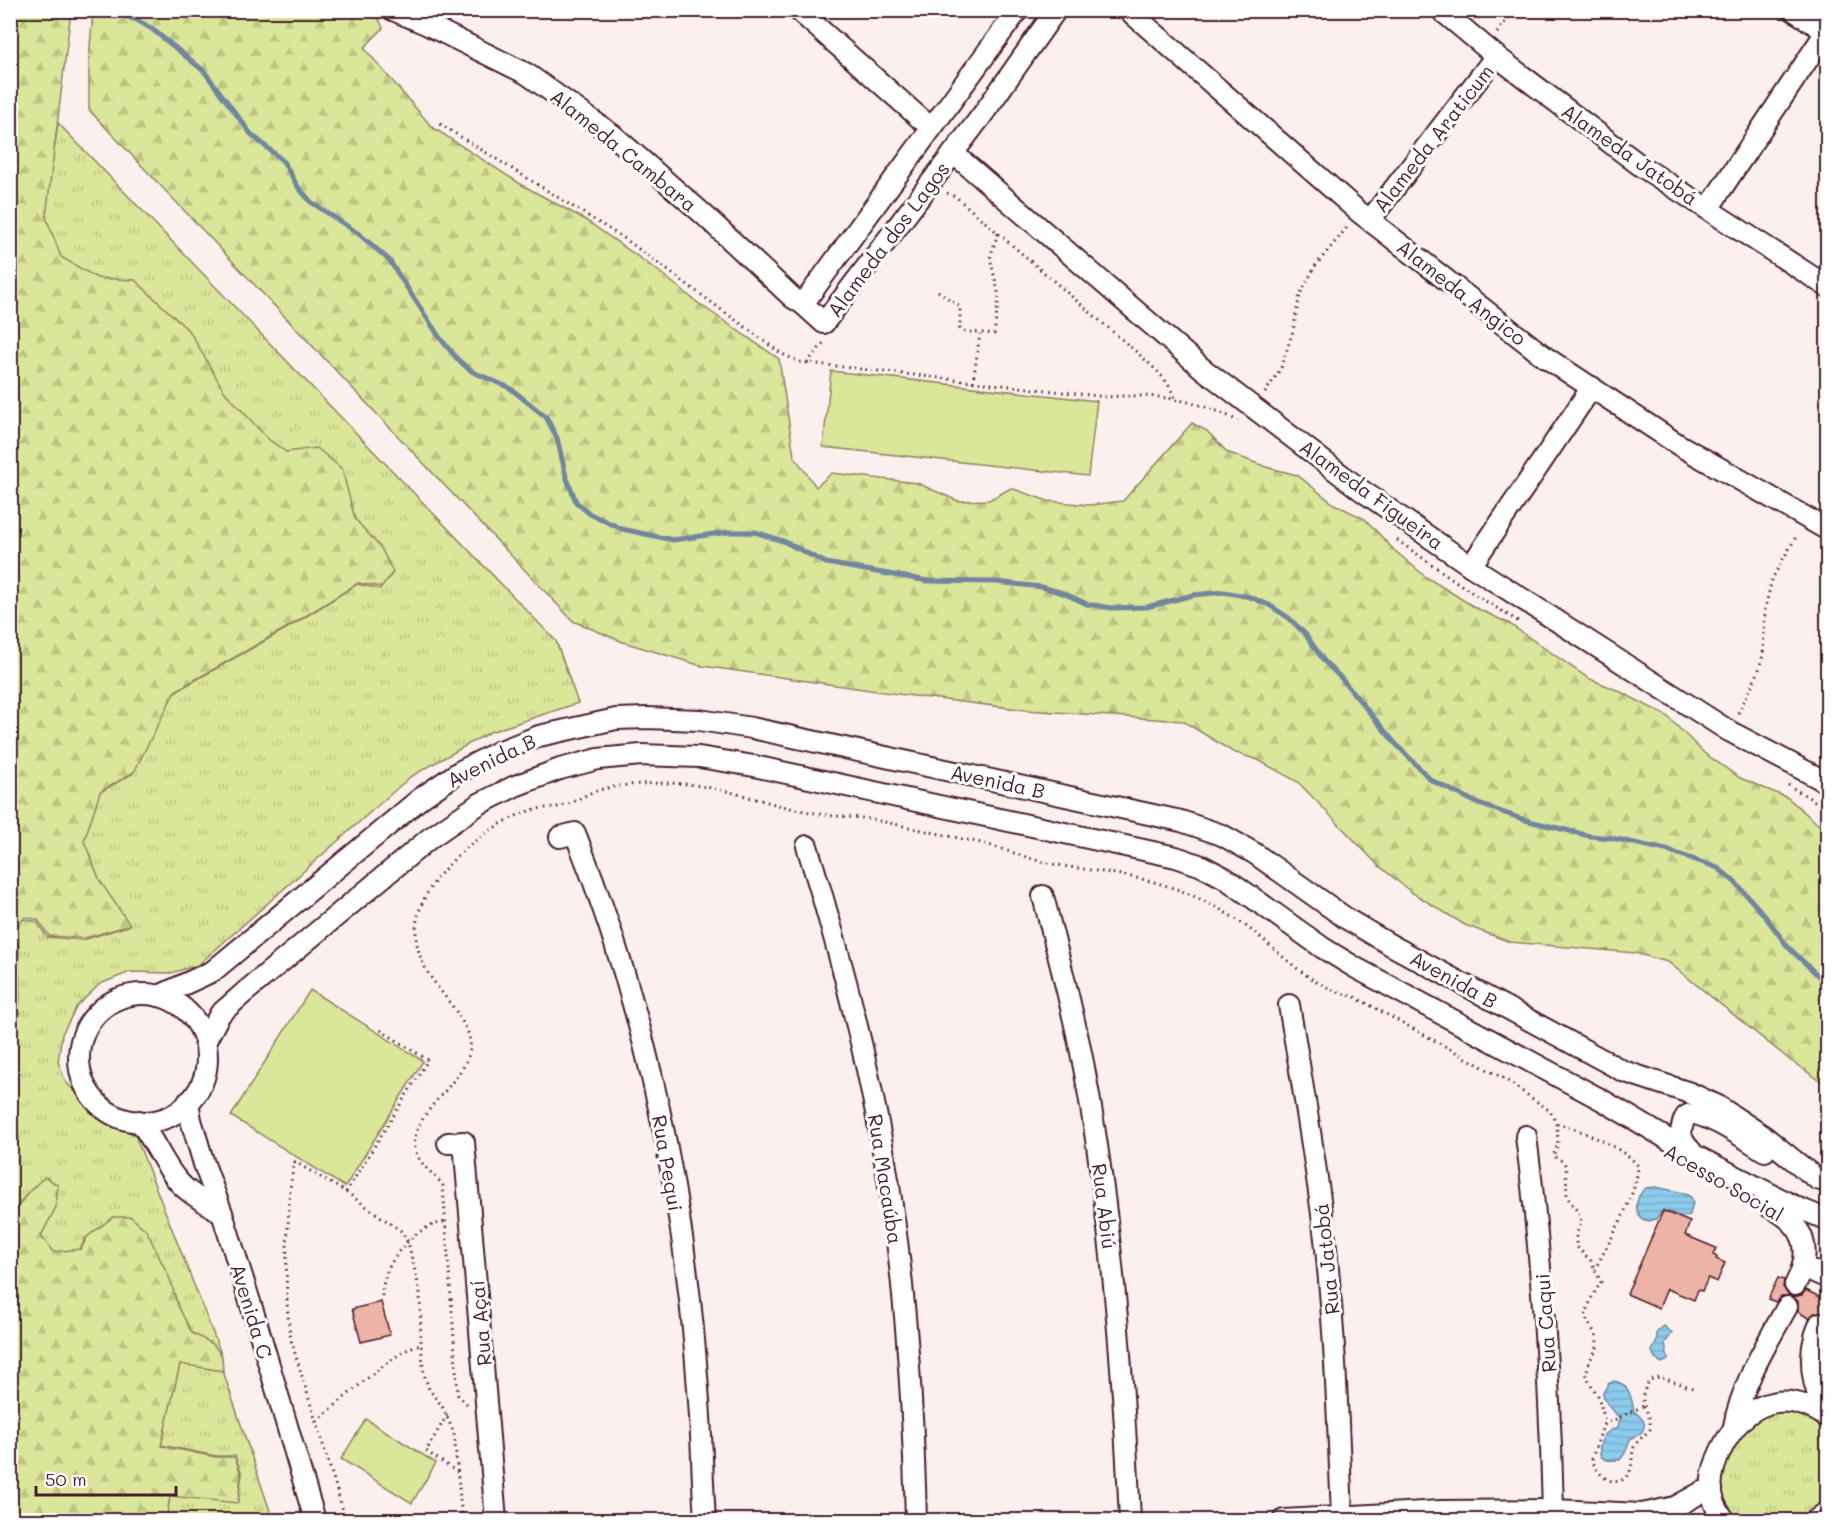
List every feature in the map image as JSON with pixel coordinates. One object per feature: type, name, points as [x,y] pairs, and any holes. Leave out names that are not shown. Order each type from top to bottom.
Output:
[{"type":"street","name":"Alameda Cambara","points":[[393,10],[429,17],[527,74],[614,136],[704,213],[793,298],[803,304]]},
{"type":"street","points":[[798,10],[931,129]]},
{"type":"street","name":"Alameda dos Lagos","points":[[1018,10],[803,304],[824,323],[983,114],[1056,10]]},
{"type":"street","name":"Alameda Angico","points":[[1128,10],[1365,216],[1545,357],[1679,445],[1821,523]]},
{"type":"street","name":"Alameda Jatobá","points":[[1441,10],[1491,52],[1641,166],[1827,286]]},
{"type":"street","points":[[1708,209],[1827,32],[1793,10]]},
{"type":"street","points":[[983,114],[1004,76],[1003,61],[992,46]]},
{"type":"street","name":"Alameda Araticum","points":[[1365,216],[1491,52]]},
{"type":"street","name":"Alameda Figueira","points":[[953,153],[1203,369],[1361,490],[1471,566],[1730,731],[1827,783]]},
{"type":"street","points":[[885,242],[875,232],[874,225],[896,179]]},
{"type":"street","points":[[1471,566],[1592,387]]},
{"type":"street","name":"Avenida B","points":[[159,996],[213,971],[421,798],[459,772],[498,752],[539,736],[616,719],[699,720],[752,729],[1095,801],[1181,821],[1221,835],[1254,853],[1347,920],[1419,961],[1623,1071],[1669,1086],[1718,1106],[1765,1137],[1822,1181]]},
{"type":"street","name":"Avenida B","points":[[205,1042],[220,1014],[245,992],[430,838],[479,804],[526,781],[598,759],[641,755],[699,757],[765,768],[1028,824],[1176,857],[1202,866],[1249,894],[1308,938],[1348,963],[1602,1101],[1696,1156],[1796,1207],[1827,1220]]},
{"type":"street","name":"Rua Pequi","points":[[560,837],[575,833],[595,883],[634,1008],[666,1142],[691,1318],[698,1389],[705,1521]]},
{"type":"street","name":"Rua Macaúba","points":[[807,846],[844,972],[863,1049],[882,1149],[902,1284],[912,1412],[916,1521]]},
{"type":"street","name":"Rua Abiú","points":[[1043,896],[1085,1070],[1098,1151],[1119,1334],[1125,1405],[1130,1521]]},
{"type":"street","points":[[138,994],[170,999],[188,1012],[205,1042],[206,1063],[201,1085],[188,1102],[165,1117],[139,1121],[116,1115],[97,1102],[84,1082],[80,1048],[88,1025],[104,1007],[126,996],[138,994]]},
{"type":"street","name":"Rua Jatobá","points":[[1288,1005],[1309,1126],[1325,1239],[1334,1347],[1342,1516]]},
{"type":"street","name":"Acesso Social","points":[[1602,1101],[1656,1143],[1790,1219],[1803,1237],[1806,1248],[1799,1276],[1827,1278]]},
{"type":"street","name":"Avenida C","points":[[188,1102],[204,1164],[222,1213],[315,1521]]},
{"type":"street","points":[[1723,1182],[1684,1144],[1680,1133],[1685,1119],[1690,1114],[1705,1116],[1784,1164],[1822,1181]]},
{"type":"street","points":[[139,1121],[149,1133],[173,1176],[189,1192],[222,1213]]},
{"type":"street","name":"Rua Caqui","points":[[1526,1136],[1545,1317],[1553,1510]]},
{"type":"street","name":"Rua Açaí","points":[[448,1143],[464,1142],[496,1521]]},
{"type":"street","points":[[1725,1521],[1716,1507],[1712,1490],[1712,1471],[1734,1426],[1738,1407],[1763,1350],[1787,1308]]},
{"type":"street","points":[[1820,1323],[1814,1338],[1811,1363],[1817,1397],[1827,1417]]},
{"type":"street","points":[[1734,1426],[1753,1410],[1784,1401],[1812,1408],[1827,1417]]},
{"type":"street","points":[[1284,1521],[1342,1516],[1442,1516],[1553,1510],[1642,1514],[1676,1507],[1702,1492],[1712,1490]]},
{"type":"street","points":[[1816,1521],[1827,1511]]},
{"type":"path","points":[[1491,52],[1514,10]]},
{"type":"path","points":[[440,124],[625,239],[782,354],[807,363],[1107,397],[1133,394],[1175,399],[1213,408],[1244,426]]},
{"type":"path","points":[[940,194],[947,193],[956,197],[1141,356],[1167,381],[1175,399]]},
{"type":"path","points":[[1254,407],[1281,368],[1293,331],[1299,294],[1316,265],[1365,216]]},
{"type":"path","points":[[938,291],[960,307],[960,329],[962,331],[992,335],[995,332],[999,296],[990,258],[998,233]]},
{"type":"path","points":[[973,382],[980,333]]},
{"type":"path","points":[[807,363],[829,335]]},
{"type":"path","points":[[1730,731],[1758,673],[1763,655],[1765,609],[1772,579],[1821,523]]},
{"type":"path","points":[[1390,535],[1474,594],[1524,625]]},
{"type":"path","points":[[474,1411],[458,1395],[442,1186],[422,1164],[415,1143],[420,1123],[461,1070],[470,1048],[470,1037],[458,1015],[438,990],[423,965],[416,933],[419,908],[435,882],[455,858],[482,837],[513,818],[529,811],[565,805],[601,789],[670,783],[747,796],[820,814],[869,819],[1004,849],[1047,863],[1133,876],[1182,891],[1231,916],[1293,967],[1319,985],[1355,997],[1503,1078],[1550,1111],[1557,1124],[1558,1144],[1553,1156],[1564,1162],[1567,1197],[1580,1215],[1581,1222],[1576,1235],[1576,1246],[1595,1269],[1601,1282],[1592,1297],[1585,1317],[1596,1335],[1597,1348],[1589,1362],[1586,1376],[1598,1396],[1603,1411],[1604,1425],[1593,1453],[1593,1466],[1597,1472],[1605,1479],[1621,1479],[1629,1473],[1635,1445],[1650,1429],[1648,1414],[1643,1406],[1643,1394],[1650,1380],[1659,1377],[1696,1389]]},
{"type":"path","points":[[1787,785],[1827,809]]},
{"type":"path","points":[[346,1192],[428,1060],[377,1028]]},
{"type":"path","points":[[1557,1124],[1583,1131],[1630,1158],[1638,1166],[1635,1182],[1615,1232],[1595,1269]]},
{"type":"path","points":[[346,1521],[291,1340],[287,1313],[285,1273],[292,1174],[295,1162],[346,1192],[400,1231],[408,1242],[420,1292],[421,1344],[426,1383],[447,1415],[454,1433],[462,1521]]},
{"type":"path","points":[[382,1296],[382,1286],[389,1267],[408,1242],[432,1225],[445,1222]]},
{"type":"path","points":[[317,1422],[396,1358],[415,1345],[421,1344]]},
{"type":"path","points":[[1604,1425],[1643,1406]]},
{"type":"path","points":[[447,1415],[426,1451],[458,1472]]},
{"type":"green space","points":[[11,10],[71,11],[46,217],[61,257],[97,278],[135,280],[190,332],[224,391],[268,439],[286,452],[317,448],[342,469],[355,519],[381,548],[393,572],[382,587],[358,583],[293,624],[175,691],[134,772],[100,792],[84,841],[100,881],[130,925],[85,938],[49,936],[38,920],[25,917],[18,925],[20,995],[14,1089],[19,1140],[11,1153]]},
{"type":"green space","points":[[355,10],[379,19],[383,28],[364,48],[432,127],[522,185],[584,219],[779,359],[794,456],[816,487],[832,473],[917,483],[958,501],[989,500],[1011,488],[1048,501],[1090,505],[1123,501],[1192,423],[1207,431],[1227,452],[1266,467],[1297,475],[1334,504],[1365,519],[1394,550],[1426,577],[1476,608],[1508,623],[1588,678],[1667,716],[1704,753],[1740,778],[1788,798],[1827,832],[1827,1085],[1791,1061],[1668,962],[1635,953],[1510,942],[1465,925],[1411,892],[1378,865],[1298,782],[1258,760],[1233,752],[1183,721],[1026,710],[702,666],[623,642],[573,621],[89,110],[89,59],[93,11]]},
{"type":"green space","points":[[58,123],[556,641],[578,703],[490,732],[410,777],[198,965],[171,973],[130,972],[100,984],[77,1006],[62,1034],[58,1062],[66,1082],[96,1114],[135,1135],[222,1356],[211,1345],[190,1334],[111,1219],[85,1239],[79,1251],[51,1254],[39,1238],[43,1179],[24,1197],[11,1220],[16,927],[23,919],[37,922],[47,937],[83,940],[128,926],[98,883],[82,843],[98,793],[132,774],[173,693],[291,626],[357,584],[380,589],[392,574],[285,453],[266,440],[96,279],[59,258],[44,219]]},
{"type":"green space","points":[[831,371],[1097,401],[1088,476],[823,447]]},
{"type":"green space","points":[[310,990],[423,1061],[345,1187],[231,1116]]},
{"type":"green space","points":[[45,1177],[58,1185],[56,1207],[41,1236],[53,1252],[81,1249],[87,1237],[113,1217],[131,1217],[146,1230],[170,1279],[178,1306],[192,1333],[213,1344],[222,1356],[223,1371],[180,1364],[161,1446],[216,1457],[235,1457],[241,1475],[238,1503],[170,1496],[166,1520],[11,1520],[11,1223],[25,1197]]},
{"type":"green space","points":[[180,1363],[223,1371],[273,1520],[166,1520],[170,1495],[238,1501],[242,1474],[235,1456],[216,1456],[161,1445]]},
{"type":"green space","points":[[1786,1409],[1810,1417],[1827,1433],[1827,1496],[1812,1512],[1798,1520],[1734,1520],[1724,1505],[1719,1491],[1719,1480],[1727,1456],[1735,1440],[1748,1424],[1764,1415]]},
{"type":"green space","points":[[366,1419],[436,1463],[412,1503],[341,1459]]},
{"type":"water","points":[[1656,1187],[1691,1197],[1693,1202],[1690,1215],[1683,1217],[1663,1210],[1656,1219],[1649,1221],[1642,1219],[1637,1211],[1638,1199],[1646,1188]]},
{"type":"water","points":[[1664,1326],[1672,1333],[1665,1343],[1668,1360],[1662,1363],[1655,1359],[1652,1351],[1657,1341],[1657,1332]]},
{"type":"water","points":[[1614,1381],[1627,1388],[1634,1411],[1644,1423],[1641,1433],[1630,1439],[1620,1460],[1604,1459],[1600,1453],[1600,1445],[1604,1437],[1618,1427],[1620,1419],[1604,1399],[1603,1393],[1608,1384]]},
{"type":"building","points":[[1663,1211],[1690,1222],[1685,1235],[1716,1248],[1713,1255],[1725,1263],[1717,1282],[1708,1278],[1702,1291],[1698,1290],[1694,1300],[1667,1289],[1659,1308],[1627,1294]]},
{"type":"building","points":[[1778,1278],[1784,1280],[1783,1287],[1790,1296],[1781,1296],[1776,1302],[1768,1299]]},
{"type":"building","points":[[1806,1290],[1827,1301],[1827,1314],[1817,1311],[1809,1318],[1798,1312],[1798,1301],[1792,1296],[1802,1295]]},
{"type":"building","points":[[381,1302],[390,1335],[361,1342],[352,1309]]},
{"type":"waterway","points":[[43,10],[62,15],[121,15],[137,20],[152,29],[204,71],[251,134],[283,161],[298,187],[311,202],[359,234],[389,260],[440,338],[458,360],[473,372],[510,388],[546,417],[557,438],[566,476],[576,502],[590,514],[622,529],[673,540],[728,532],[755,532],[783,541],[826,563],[928,581],[996,582],[1042,587],[1063,593],[1087,604],[1111,608],[1147,607],[1193,595],[1224,592],[1250,597],[1269,605],[1289,618],[1306,635],[1324,661],[1395,743],[1431,780],[1479,804],[1525,820],[1590,836],[1612,838],[1670,851],[1718,868],[1735,882],[1788,947],[1828,985]]},
{"type":"tunnel","points":[[1820,1323],[1828,1309]]}]
